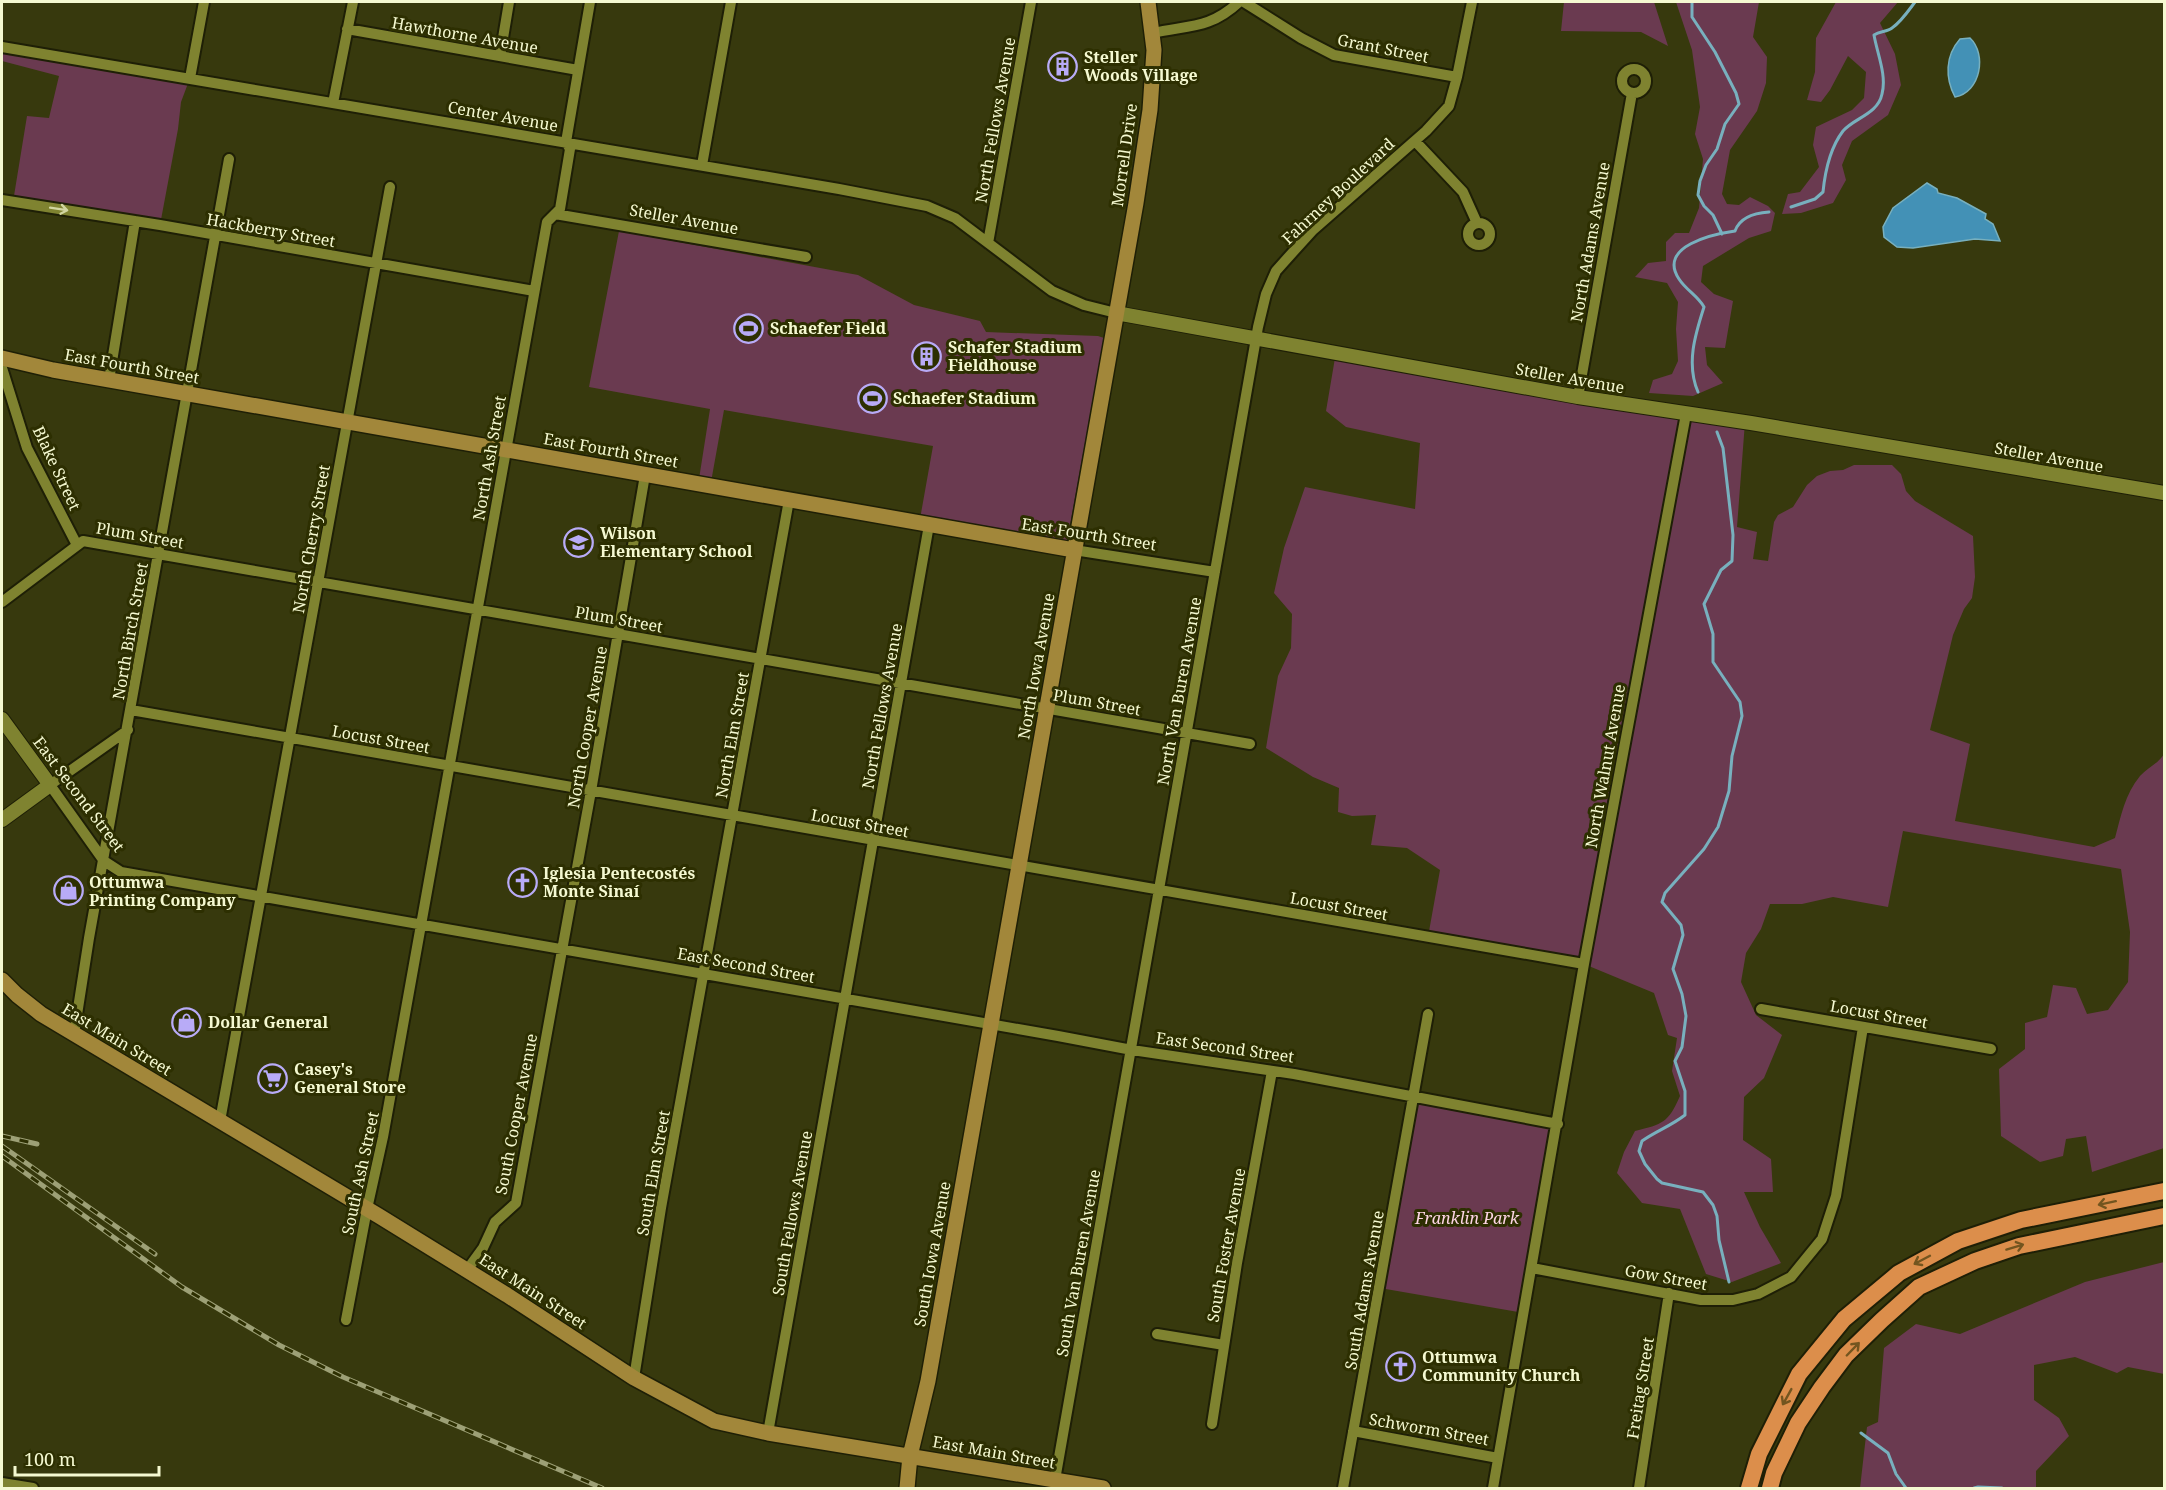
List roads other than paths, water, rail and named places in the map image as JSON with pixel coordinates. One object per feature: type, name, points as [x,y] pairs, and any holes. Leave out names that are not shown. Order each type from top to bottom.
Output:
[{"type":"highway","points":[[1749,1488],[1758,1454],[1799,1374],[1844,1319],[1899,1273],[1958,1241],[2021,1220],[2164,1191]]},
{"type":"highway","points":[[1770,1488],[1774,1473],[1798,1423],[1822,1387],[1846,1355],[1919,1287],[1975,1261],[2019,1245],[2164,1216]]},
{"type":"main road","name":"Morrell Drive","points":[[1116,313],[1150,110],[1154,50],[1148,2]]},
{"type":"main road","name":"North Iowa Avenue","points":[[990,1025],[1116,313]]},
{"type":"main road","name":"East Fourth Street","points":[[2,358],[109,380],[1074,550]]},
{"type":"main road","name":"East Main Street","points":[[2,980],[16,995],[41,1014],[467,1270],[634,1378],[714,1421],[768,1433],[1102,1488]]},
{"type":"main road","name":"South Iowa Avenue","points":[[907,1488],[910,1456],[927,1381],[990,1025]]},
{"type":"street","points":[[190,78],[204,2]]},
{"type":"street","points":[[333,103],[353,2]]},
{"type":"street","points":[[500,56],[509,2]]},
{"type":"street","name":"North Ash Street","points":[[420,925],[547,222],[560,209],[570,153],[566,142],[590,2]]},
{"type":"street","points":[[702,165],[731,2]]},
{"type":"street","name":"North Fellows Avenue","points":[[988,243],[1028,2]]},
{"type":"street","points":[[1153,33],[1206,24],[1226,15],[1239,2]]},
{"type":"street","name":"Grant Street","points":[[1244,2],[1301,38],[1334,55],[1457,77]]},
{"type":"street","name":"Fahrney Boulevard","points":[[1256,337],[1266,294],[1276,271],[1313,230],[1415,141],[1449,106],[1472,2]]},
{"type":"street","name":"Hawthorne Avenue","points":[[347,29],[578,70]]},
{"type":"street","name":"Center Avenue","points":[[2,47],[702,165],[927,206],[955,218],[988,243]]},
{"type":"street","name":"North Adams Avenue","points":[[1578,397],[1632,93]]},
{"type":"street","points":[[1415,141],[1463,192],[1477,223]]},
{"type":"street","name":"North Birch Street","points":[[74,1034],[229,159]]},
{"type":"street","name":"North Cherry Street","points":[[220,1121],[390,187]]},
{"type":"street","name":"Hackberry Street","points":[[2,200],[534,291]]},
{"type":"street","name":"Steller Avenue","points":[[555,214],[806,257]]},
{"type":"street","points":[[109,380],[135,221]]},
{"type":"street","name":"Steller Avenue","points":[[988,243],[1052,291],[1084,305],[1116,313],[1578,397],[1751,423],[2164,493]]},
{"type":"street","name":"North Van Buren Avenue","points":[[1132,1050],[1256,337]]},
{"type":"street","name":"Blake Street","points":[[2,368],[27,448],[77,545]]},
{"type":"street","name":"North Walnut Avenue","points":[[1493,1488],[1584,964],[1686,414]]},
{"type":"street","name":"North Cooper Avenue","points":[[562,949],[619,634],[645,475]]},
{"type":"street","name":"North Elm Street","points":[[705,975],[789,500]]},
{"type":"street","name":"North Fellows Avenue","points":[[846,999],[929,525]]},
{"type":"street","name":"Plum Street","points":[[2,602],[83,541],[1250,744]]},
{"type":"street","name":"East Fourth Street","points":[[1074,550],[1215,572]]},
{"type":"street","name":"Locust Street","points":[[131,711],[1584,964]]},
{"type":"street","name":"East Second Street","points":[[2,719],[104,861],[121,872],[1132,1050],[1272,1071],[1558,1124]]},
{"type":"street","points":[[2,820],[128,730]]},
{"type":"street","name":"South Ash Street","points":[[346,1320],[383,1137],[420,925]]},
{"type":"street","name":"South Cooper Avenue","points":[[467,1270],[483,1248],[495,1222],[516,1203],[562,949]]},
{"type":"street","name":"South Elm Street","points":[[634,1378],[661,1208],[705,975]]},
{"type":"street","name":"South Fellows Avenue","points":[[768,1433],[846,999]]},
{"type":"street","name":"Locust Street","points":[[1761,1009],[1991,1049]]},
{"type":"street","points":[[1414,1097],[1428,1014]]},
{"type":"street","name":"Gow Street","points":[[1532,1268],[1701,1300],[1732,1300],[1758,1294],[1791,1277],[1822,1239],[1836,1196],[1863,1027]]},
{"type":"street","name":"South Van Buren Avenue","points":[[1055,1480],[1132,1050]]},
{"type":"street","name":"South Foster Avenue","points":[[1212,1424],[1272,1071]]},
{"type":"street","name":"South Adams Avenue","points":[[1342,1488],[1414,1097]]},
{"type":"street","name":"Freitag Street","points":[[1639,1488],[1669,1293]]},
{"type":"street","points":[[1157,1334],[1224,1345]]},
{"type":"street","name":"Schworm Street","points":[[1353,1431],[1498,1458]]},
{"type":"street","points":[[2,1483],[33,1488]]},
{"type":"water","points":[[1970,38],[1978,53],[1979,72],[1971,88],[1955,97],[1949,82],[1949,60],[1960,39]]},
{"type":"water","points":[[1927,183],[1937,189],[1938,193],[1957,198],[1986,214],[1985,219],[1993,224],[2000,241],[1975,239],[1913,248],[1897,247],[1884,237],[1883,227],[1893,208]]},
{"type":"waterway","points":[[1692,2],[1692,17],[1715,52],[1736,93],[1739,104],[1725,124],[1717,149],[1706,165],[1698,195],[1713,215],[1722,234]]},
{"type":"waterway","points":[[1791,207],[1815,199],[1823,192],[1829,160],[1838,138],[1848,126],[1871,111],[1880,101],[1883,79],[1874,35],[1895,25],[1915,2]]},
{"type":"waterway","points":[[1698,392],[1694,381],[1692,360],[1704,307],[1679,279],[1674,268],[1676,258],[1691,244],[1714,235],[1735,231],[1740,222],[1748,217],[1769,212]]},
{"type":"waterway","points":[[1717,432],[1723,448],[1733,535],[1732,561],[1721,570],[1704,604],[1713,634],[1713,662],[1740,702],[1742,716],[1732,756],[1729,791],[1718,827],[1704,849],[1665,893],[1662,902],[1681,925],[1683,935],[1673,969],[1682,994],[1686,1016],[1682,1047],[1675,1061],[1685,1091],[1685,1115],[1642,1141],[1639,1151],[1645,1164],[1662,1183],[1703,1192],[1713,1205],[1729,1282]]},
{"type":"waterway","points":[[1861,1433],[1888,1453],[1896,1474],[1906,1488]]},
{"type":"waterway","points":[[1974,1488],[2002,1488]]},
{"type":"railway","points":[[2,1136],[37,1144]]},
{"type":"railway","points":[[2,1146],[155,1254]]},
{"type":"railway","points":[[2,1156],[182,1287],[279,1345],[343,1377],[602,1488]]},
{"type":"place","name":"Steller Woods Village","points":[[1063,66]]},
{"type":"place","name":"Schaefer Field","points":[[749,328]]},
{"type":"place","name":"Schafer Stadium Fieldhouse","points":[[927,356]]},
{"type":"place","name":"Schaefer Stadium","points":[[872,398]]},
{"type":"place","name":"Wilson Elementary School","points":[[579,542]]},
{"type":"place","name":"Iglesia Pentecostés Monte Sinaí","points":[[522,882]]},
{"type":"place","name":"Ottumwa Printing Company","points":[[68,891]]},
{"type":"place","name":"Dollar General","points":[[187,1022]]},
{"type":"place","name":"Casey's General Store","points":[[273,1078]]},
{"type":"place","name":"Ottumwa Community Church","points":[[1401,1366]]},
{"type":"park label","name":"Franklin Park","points":[[1467,1218]]}]
